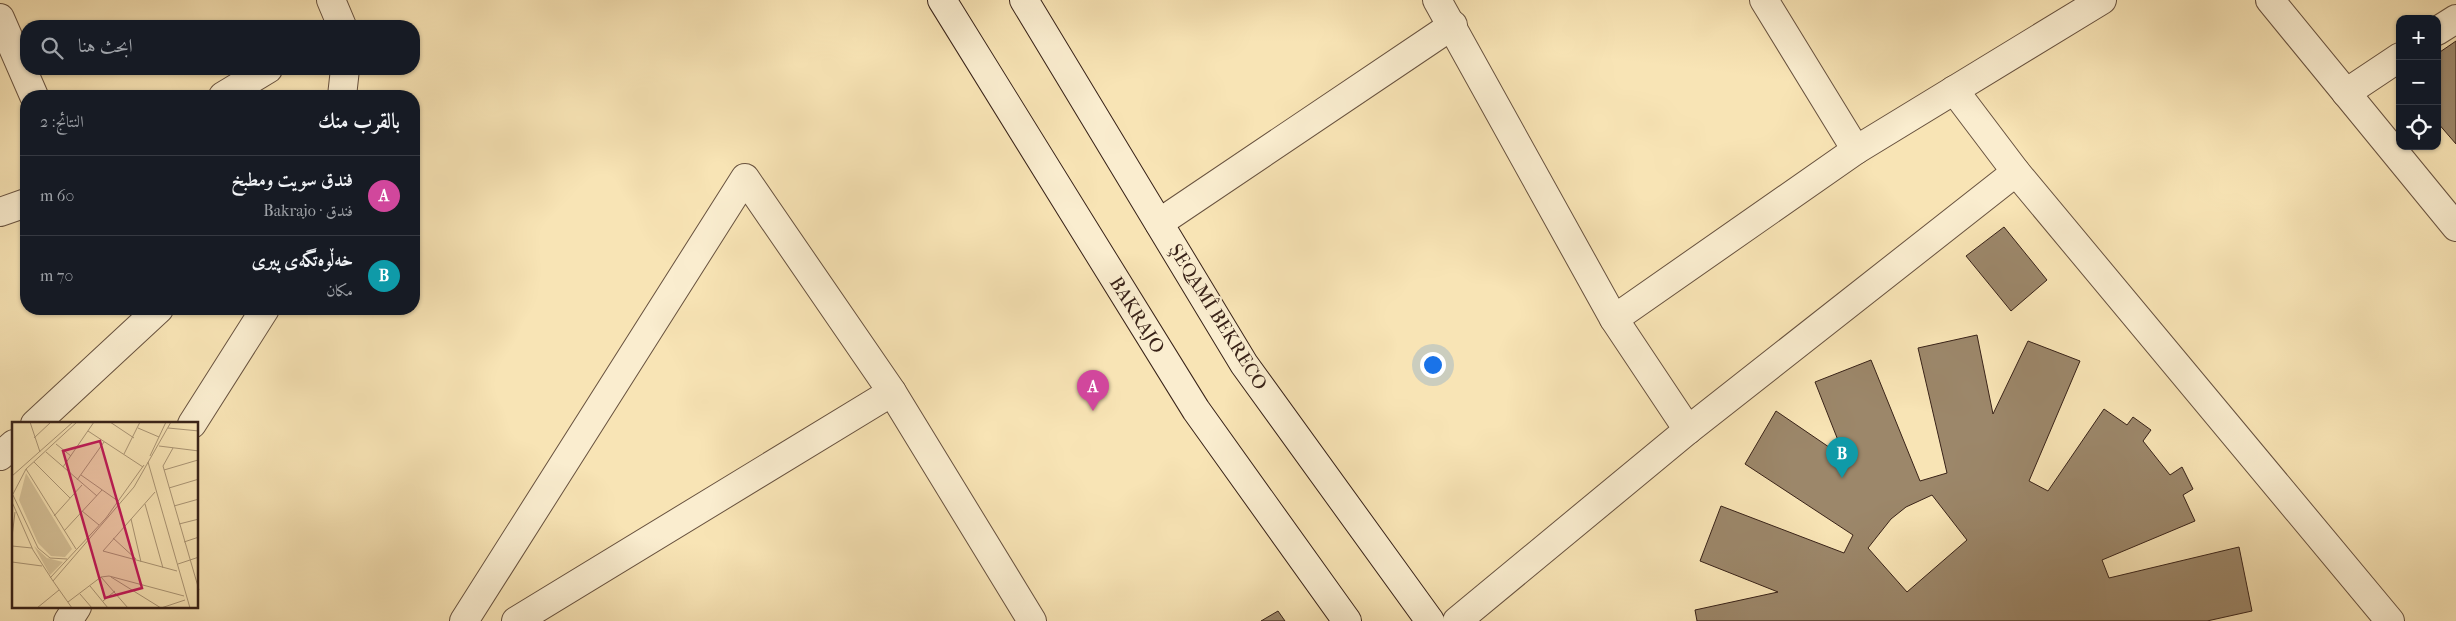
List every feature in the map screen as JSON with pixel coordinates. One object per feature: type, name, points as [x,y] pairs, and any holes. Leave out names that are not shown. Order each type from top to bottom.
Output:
[{"type":"street","name":"BAKRAJO","points":[[942,0],[1196,410],[1347,621]]},
{"type":"street","name":"ŞEQAMÎ BEKRECO","points":[[1024,0],[1244,364],[1430,621]]},
{"type":"street","points":[[1437,0],[1453,25],[1614,319],[1688,430]]},
{"type":"street","points":[[1764,0],[1856,150]]},
{"type":"street","points":[[1614,319],[1856,150],[2102,0]]},
{"type":"street","points":[[2270,0],[2456,227]]},
{"type":"street","points":[[0,18],[20,64]]},
{"type":"street","points":[[2441,28],[2456,19]]},
{"type":"street","points":[[1159,223],[1453,25]]},
{"type":"street","points":[[2346,93],[2396,60]]},
{"type":"street","points":[[25,75],[31,90]]},
{"type":"street","points":[[233,90],[258,75]]},
{"type":"street","points":[[342,90],[344,75]]},
{"type":"street","points":[[1954,90],[2016,172],[2390,621]]},
{"type":"street","points":[[1457,621],[1688,430],[2016,172]]},
{"type":"street","points":[[464,621],[745,178],[892,392],[1032,621]]},
{"type":"street","points":[[0,212],[20,205]]},
{"type":"street","points":[[37,422],[153,315]]},
{"type":"street","points":[[193,422],[261,315]]},
{"type":"street","points":[[516,621],[892,392]]},
{"type":"street","points":[[0,456],[12,446]]},
{"type":"street","points":[[68,621],[76,608]]},
{"type":"building","points":[[2456,41],[2456,144],[2441,127],[2441,51]]},
{"type":"building","points":[[2004,227],[2047,280],[2011,311],[1966,256]]},
{"type":"building","points":[[1977,335],[1993,414],[2028,341],[2080,361],[2029,481],[2048,491],[2104,409],[2127,425],[2133,417],[2151,430],[2143,441],[2170,475],[2182,467],[2193,489],[2183,495],[2195,521],[2102,560],[2109,578],[2239,547],[2252,611],[2207,621],[1697,621],[1695,610],[1778,592],[1700,561],[1721,506],[1844,553],[1853,535],[1745,464],[1776,411],[1845,458],[1815,382],[1871,360],[1920,481],[1947,473],[1918,348]],"holes":[[[1932,495],[1967,540],[1907,592],[1868,548],[1891,519],[1906,507]]]},
{"type":"building","points":[[1278,611],[1285,621],[1261,621]]},
{"type":"place","name":"فندق سويت ومطبخ","points":[[1093,411]]},
{"type":"place","name":"خەڵوەتگەی پیری","points":[[1842,478]]}]
